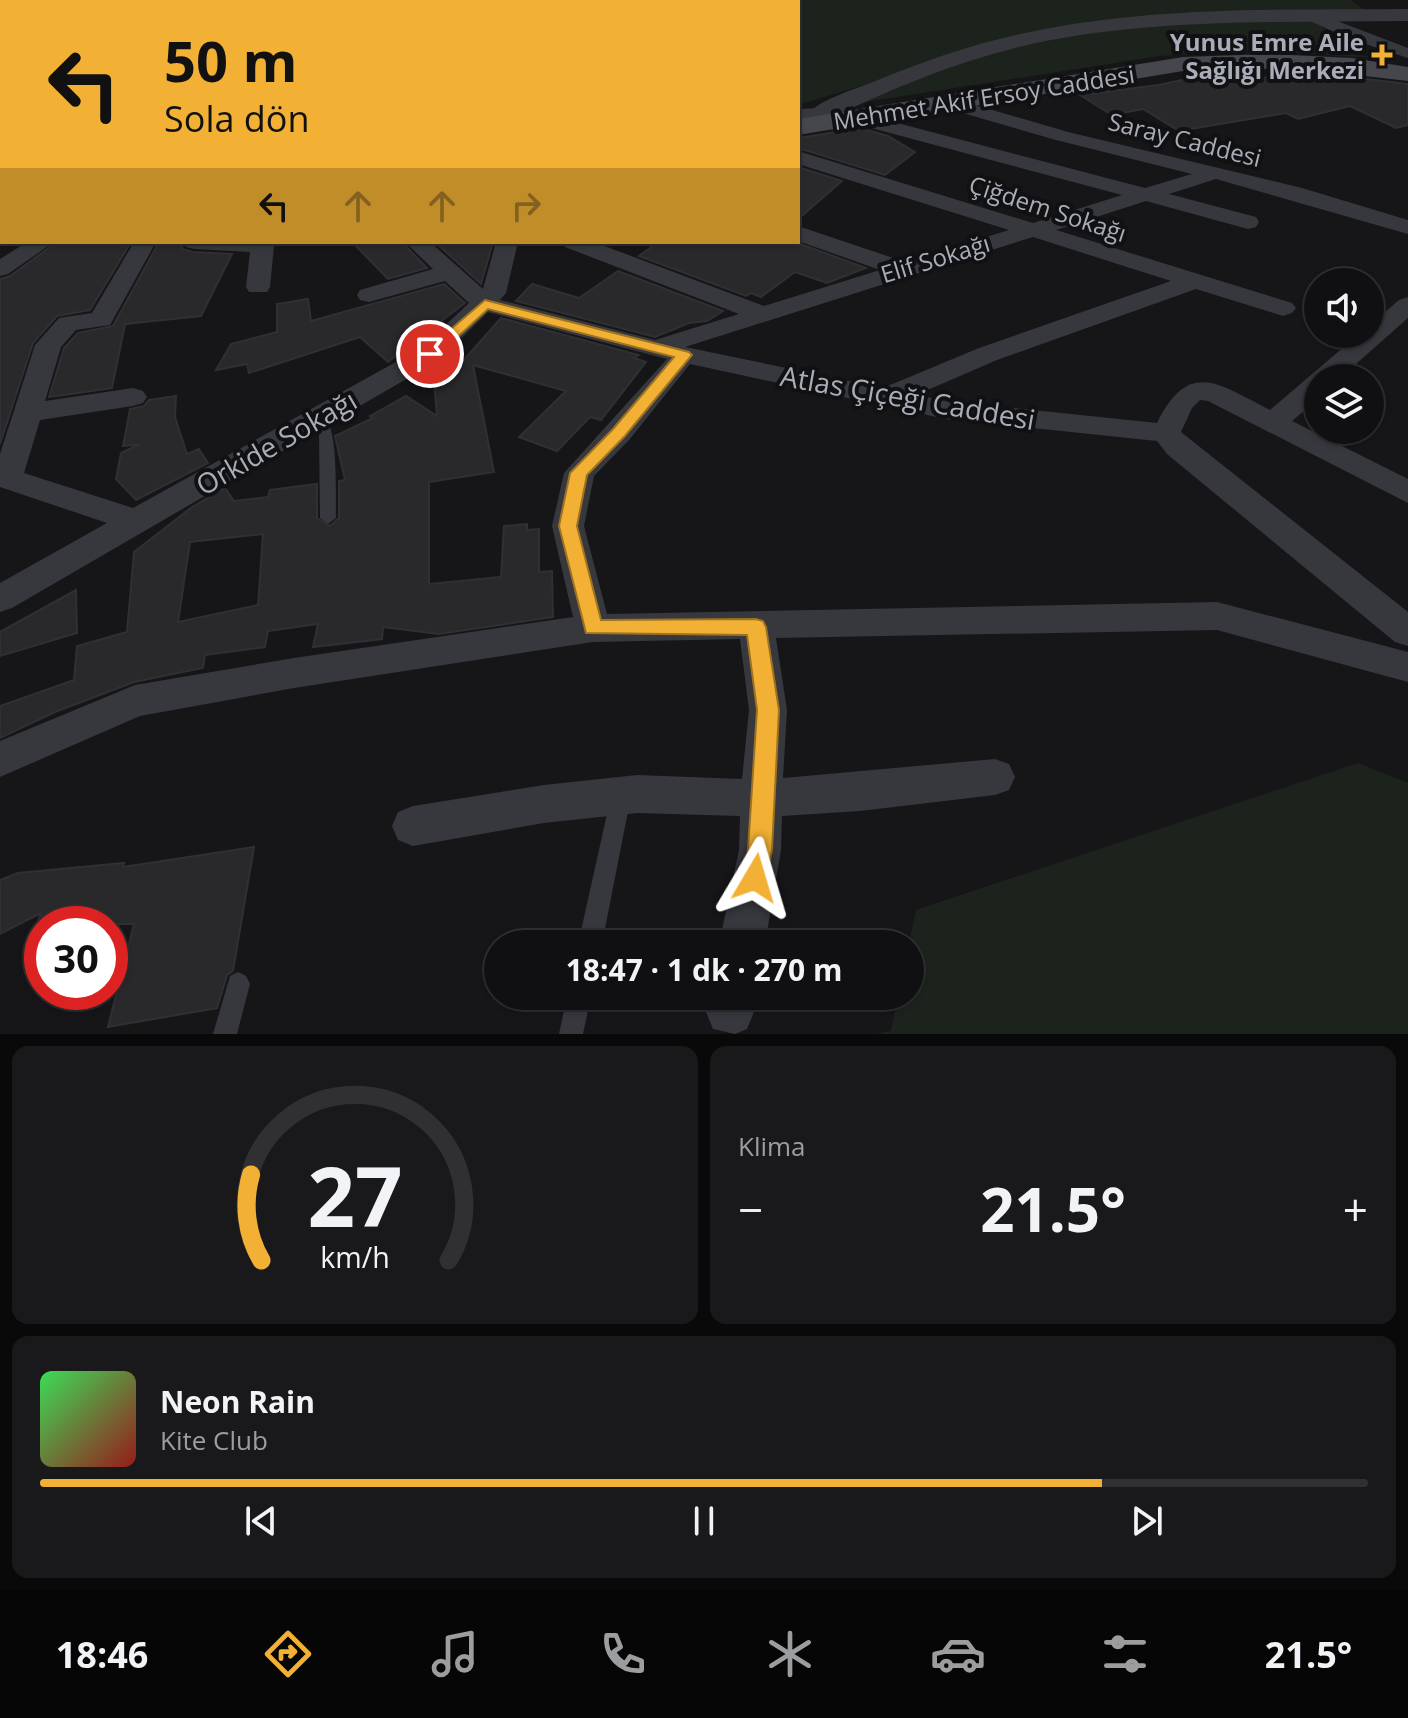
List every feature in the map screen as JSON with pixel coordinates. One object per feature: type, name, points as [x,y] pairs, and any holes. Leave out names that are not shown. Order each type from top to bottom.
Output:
[{"type":"main road","name":"Mehmet Akif Ersoy Caddesi","points":[[808,119],[856,118],[1157,60],[1212,55],[1323,56],[1408,68]]},
{"type":"main road","name":"Mehmet Akif Ersoy Caddesi","points":[[808,119],[1183,64],[1237,60],[1325,62],[1408,74]]},
{"type":"street","points":[[808,119],[853,98],[957,60],[1033,38],[1139,25],[1311,16],[1408,15]]},
{"type":"street","points":[[1311,16],[1353,35],[1408,53]]},
{"type":"street","name":"Saray Caddesi","points":[[941,100],[1007,123],[1344,205],[1408,227]]},
{"type":"street","points":[[856,118],[1248,222]]},
{"type":"street","name":"Çiğdem Sokağı","points":[[800,158],[1283,308]]},
{"type":"street","name":"Elif Sokağı","points":[[670,351],[760,313],[1215,173]]},
{"type":"street","points":[[800,234],[901,269]]},
{"type":"street","points":[[0,269],[40,244]]},
{"type":"street","points":[[136,521],[4,476],[28,413],[48,345],[68,323],[101,320],[144,244]]},
{"type":"street","points":[[228,244],[262,246],[258,287]]},
{"type":"street","name":"Atlas Çiçeği Caddesi","points":[[418,244],[485,304],[670,351],[946,410],[1166,433]]},
{"type":"street","name":"Orkide Sokağı","points":[[0,599],[430,354],[494,293],[506,244]]},
{"type":"street","points":[[578,244],[760,313]]},
{"type":"street","points":[[369,295],[450,272]]},
{"type":"street","points":[[886,397],[988,354],[1192,282]]},
{"type":"street","points":[[1340,364],[1408,305]]},
{"type":"street","points":[[593,628],[568,526],[579,473],[619,433],[670,351]]},
{"type":"street","points":[[1408,492],[1216,394],[1194,390],[1180,404],[1166,433],[1177,447],[1408,632]]},
{"type":"street","points":[[1274,422],[1304,396]]},
{"type":"street","points":[[28,413],[133,397]]},
{"type":"street","points":[[0,759],[135,701],[294,673],[593,628],[1217,616],[1408,667]]},
{"type":"street","points":[[745,930],[760,850],[768,710],[756,627]]},
{"type":"street","points":[[413,826],[544,804],[621,796],[761,798],[860,792],[995,777]]},
{"type":"lane","points":[[320,417],[326,435],[328,518]]},
{"type":"lane","points":[[593,930],[621,796]]},
{"type":"lane","points":[[225,1034],[238,984]]},
{"type":"lane","points":[[571,1034],[576,1010]]},
{"type":"shaded area","points":[[800,0],[1350,0],[1369,13],[1167,18],[1027,35],[800,104]]},
{"type":"shaded area","points":[[1317,21],[1337,42],[1344,41],[1337,50],[1374,58],[1250,50],[1160,56],[858,103],[912,79],[967,60],[1082,35],[1200,23]]},
{"type":"shaded area","points":[[1358,763],[1408,783],[1408,1034],[875,1034],[891,1031],[895,1010],[924,1010],[924,930],[912,930],[916,910]]},
{"type":"building","points":[[1298,71],[1408,84],[1408,125],[1396,128],[1350,106],[1298,119],[1286,113],[1179,131],[1143,109],[1112,115],[1080,95],[1159,85],[1214,73],[1251,72],[1264,78]]},
{"type":"building","points":[[860,128],[888,136],[915,152],[885,175],[800,149],[800,138]]},
{"type":"building","points":[[800,168],[842,181],[800,217]]},
{"type":"building","points":[[54,244],[130,244],[90,310],[57,316],[33,343],[0,444],[0,279],[10,276]]},
{"type":"building","points":[[158,244],[181,244],[183,249],[193,252],[232,254],[201,316],[125,324],[112,388],[49,397],[64,348],[78,333],[113,326]]},
{"type":"building","points":[[354,244],[404,244],[427,268],[388,279]]},
{"type":"building","points":[[437,244],[492,244],[481,284]]},
{"type":"building","points":[[655,244],[800,244],[866,268],[827,283],[795,272],[761,297],[751,293],[746,296],[639,256]]},
{"type":"building","points":[[618,271],[723,311],[707,321],[689,323],[655,337],[516,301],[532,284],[579,298]]},
{"type":"building","points":[[444,284],[465,303],[388,362],[360,337],[249,373],[247,364],[216,370],[231,344],[277,332],[277,304],[308,299],[311,321]]},
{"type":"building","points":[[501,318],[639,355],[634,358],[646,362],[601,420],[590,417],[557,451],[519,437],[566,391],[473,365],[494,472],[429,482],[429,584],[501,577],[504,526],[527,524],[527,530],[539,529],[539,572],[552,571],[553,617],[439,634],[383,627],[382,639],[313,647],[318,624],[268,631],[265,647],[205,655],[203,668],[134,682],[55,712],[0,738],[0,706],[74,680],[77,646],[127,632],[134,552],[192,507],[225,488],[234,501],[268,497],[270,490],[317,484],[317,518],[330,526],[339,518],[339,481],[345,480],[335,436],[373,418],[370,416],[406,396],[437,416],[434,381],[447,379]],"holes":[[[263,534],[258,605],[178,622],[190,542]]]},
{"type":"building","points":[[176,396],[175,417],[187,454],[199,449],[208,463],[136,500],[116,479],[121,453],[140,444],[123,446],[130,409],[144,406],[149,400]]},
{"type":"building","points":[[76,590],[77,633],[0,656],[0,632]]},
{"type":"building","points":[[254,847],[233,971],[227,975],[217,1008],[108,1027],[112,1010],[128,1010],[128,948],[134,924],[128,924],[128,906],[24,906],[24,922],[0,934],[0,880],[18,873],[124,863],[123,867]]},
{"type":"place","name":"Yunus Emre Aile Sağlığı Merkezi","points":[[1382,55]]},
{"type":"route","points":[[430,354],[485,304],[684,355],[619,433],[579,473],[568,526],[593,628],[756,627],[768,710],[760,850],[755,878]]}]
